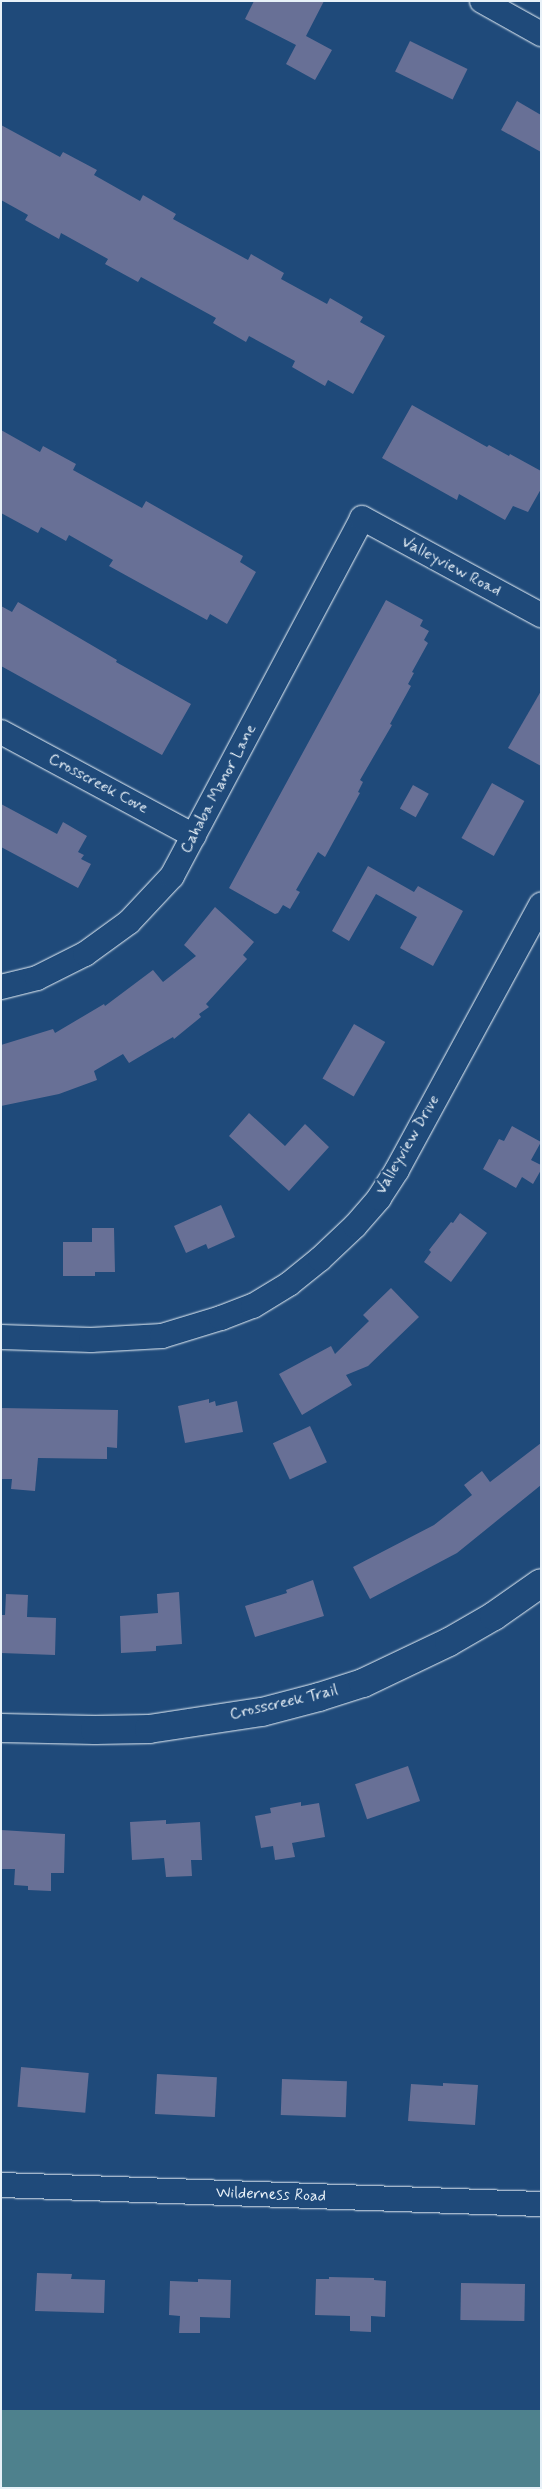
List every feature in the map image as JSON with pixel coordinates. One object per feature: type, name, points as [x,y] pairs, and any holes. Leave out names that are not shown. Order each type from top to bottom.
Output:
[{"type":"street","points":[[482,1],[541,34]]},
{"type":"street","name":"Valleyview Road","points":[[362,518],[541,615]]},
{"type":"street","name":"Cahaba Manor Lane","points":[[1,987],[37,978],[85,954],[129,922],[172,876],[362,518]]},
{"type":"street","name":"Crosscreek Cove","points":[[1,732],[194,836]]},
{"type":"street","name":"Valleyview Drive","points":[[1,1337],[91,1340],[162,1336],[253,1306],[289,1284],[320,1259],[355,1226],[379,1198],[397,1170],[541,906]]},
{"type":"street","name":"Crosscreek Trail","points":[[1,1728],[149,1729],[262,1712],[363,1683],[449,1642],[539,1589]]},
{"type":"street","name":"Wilderness Road","points":[[1,2185],[541,2204]]},
{"type":"green space","points":[[1,2410],[541,2410],[541,2488],[1,2488]]},
{"type":"building","points":[[254,1],[324,1],[306,36],[332,50],[315,80],[286,64],[296,45],[245,19]]},
{"type":"building","points":[[410,41],[468,69],[453,100],[395,72]]},
{"type":"building","points":[[517,101],[541,115],[541,152],[501,130]]},
{"type":"building","points":[[1,125],[60,157],[63,152],[97,170],[94,175],[140,201],[143,195],[176,214],[173,219],[248,260],[251,254],[284,273],[281,279],[327,304],[330,298],[363,317],[360,322],[385,336],[353,394],[328,380],[325,386],[292,367],[295,361],[249,336],[246,342],[213,323],[216,318],[141,277],[138,282],[105,264],[108,259],[61,233],[59,239],[25,220],[28,215],[1,200]]},
{"type":"building","points":[[412,405],[487,447],[489,445],[509,456],[510,454],[541,471],[541,489],[528,512],[513,506],[505,520],[459,494],[457,500],[382,458]]},
{"type":"building","points":[[1,430],[40,452],[43,446],[76,464],[73,470],[142,508],[146,501],[243,556],[240,562],[256,572],[227,624],[210,614],[207,620],[109,566],[113,560],[69,535],[66,541],[41,527],[38,533],[1,513]]},
{"type":"building","points":[[386,600],[423,620],[420,626],[429,631],[424,640],[428,643],[412,672],[414,673],[408,684],[411,686],[390,724],[392,725],[360,780],[363,782],[358,792],[360,793],[325,857],[318,852],[296,890],[300,892],[290,909],[283,905],[278,913],[275,914],[229,888]]},
{"type":"building","points":[[18,602],[117,660],[116,662],[191,704],[162,755],[1,666],[1,606],[12,612]]},
{"type":"building","points":[[541,691],[541,766],[508,748]]},
{"type":"building","points":[[492,783],[524,801],[494,856],[461,838]]},
{"type":"building","points":[[413,785],[429,794],[416,817],[400,809]]},
{"type":"building","points":[[1,804],[57,834],[63,822],[87,836],[78,852],[84,855],[81,859],[91,864],[78,888],[1,847]]},
{"type":"building","points":[[368,866],[414,892],[418,886],[463,911],[433,966],[400,948],[417,917],[376,894],[349,941],[332,931]]},
{"type":"building","points":[[215,907],[254,942],[243,955],[247,959],[206,1004],[209,1007],[199,1014],[201,1017],[174,1039],[173,1037],[129,1063],[123,1054],[94,1071],[97,1080],[59,1094],[1,1106],[1,1045],[53,1029],[55,1033],[104,1004],[105,1006],[153,970],[163,982],[196,956],[184,945]]},
{"type":"building","points":[[354,1024],[385,1042],[354,1097],[322,1079]]},
{"type":"building","points":[[249,1113],[285,1146],[305,1124],[329,1147],[289,1191],[229,1136]]},
{"type":"building","points":[[512,1126],[541,1142],[531,1160],[541,1165],[541,1170],[533,1184],[522,1177],[516,1188],[483,1169],[499,1139],[504,1141]]},
{"type":"building","points":[[221,1205],[235,1237],[208,1249],[206,1244],[186,1253],[174,1226]]},
{"type":"building","points":[[460,1213],[487,1233],[451,1282],[424,1262],[431,1252],[429,1250]]},
{"type":"building","points":[[92,1228],[114,1228],[115,1272],[95,1272],[95,1276],[63,1276],[63,1242],[92,1242]]},
{"type":"building","points":[[391,1288],[419,1317],[368,1366],[346,1375],[352,1385],[302,1415],[279,1374],[331,1346],[335,1354],[369,1321],[363,1315]]},
{"type":"building","points":[[209,1399],[209,1403],[215,1401],[216,1406],[237,1401],[243,1432],[185,1443],[178,1406]]},
{"type":"building","points":[[1,1408],[118,1410],[117,1448],[107,1447],[107,1459],[38,1458],[35,1491],[11,1489],[12,1479],[1,1479]]},
{"type":"building","points":[[310,1426],[327,1462],[290,1480],[273,1443]]},
{"type":"building","points":[[541,1443],[541,1485],[457,1553],[370,1599],[353,1567],[434,1525],[472,1495],[464,1485],[482,1471],[490,1482]]},
{"type":"building","points":[[313,1580],[324,1616],[255,1637],[245,1606],[287,1593],[286,1590]]},
{"type":"building","points":[[179,1592],[182,1644],[156,1646],[156,1651],[121,1653],[120,1616],[158,1613],[157,1594]]},
{"type":"building","points":[[6,1594],[28,1595],[27,1617],[56,1618],[55,1655],[1,1653],[1,1615],[5,1615]]},
{"type":"building","points":[[408,1766],[420,1801],[367,1819],[355,1784]]},
{"type":"building","points":[[301,1802],[301,1806],[319,1803],[325,1837],[292,1843],[295,1857],[275,1860],[273,1846],[261,1848],[255,1816],[271,1813],[270,1808]]},
{"type":"building","points":[[166,1820],[166,1824],[200,1822],[202,1860],[191,1860],[192,1876],[166,1877],[164,1858],[132,1860],[130,1822]]},
{"type":"building","points":[[1,1830],[65,1834],[64,1873],[51,1873],[51,1891],[28,1890],[28,1886],[14,1885],[15,1869],[1,1869]]},
{"type":"building","points":[[21,2067],[89,2073],[85,2113],[18,2107]]},
{"type":"building","points":[[157,2074],[217,2077],[215,2117],[155,2114]]},
{"type":"building","points":[[282,2079],[347,2081],[346,2117],[281,2115]]},
{"type":"building","points":[[443,2083],[478,2085],[475,2125],[408,2121],[411,2084],[443,2086]]},
{"type":"building","points":[[37,2273],[72,2274],[71,2279],[105,2280],[104,2313],[35,2311]]},
{"type":"building","points":[[329,2277],[374,2278],[374,2280],[386,2281],[385,2317],[371,2316],[371,2332],[350,2331],[350,2316],[315,2315],[316,2279],[329,2279]]},
{"type":"building","points":[[198,2279],[231,2280],[230,2318],[200,2317],[200,2333],[179,2333],[180,2316],[169,2315],[170,2281],[198,2282]]},
{"type":"building","points":[[461,2283],[525,2284],[524,2321],[460,2320]]}]
